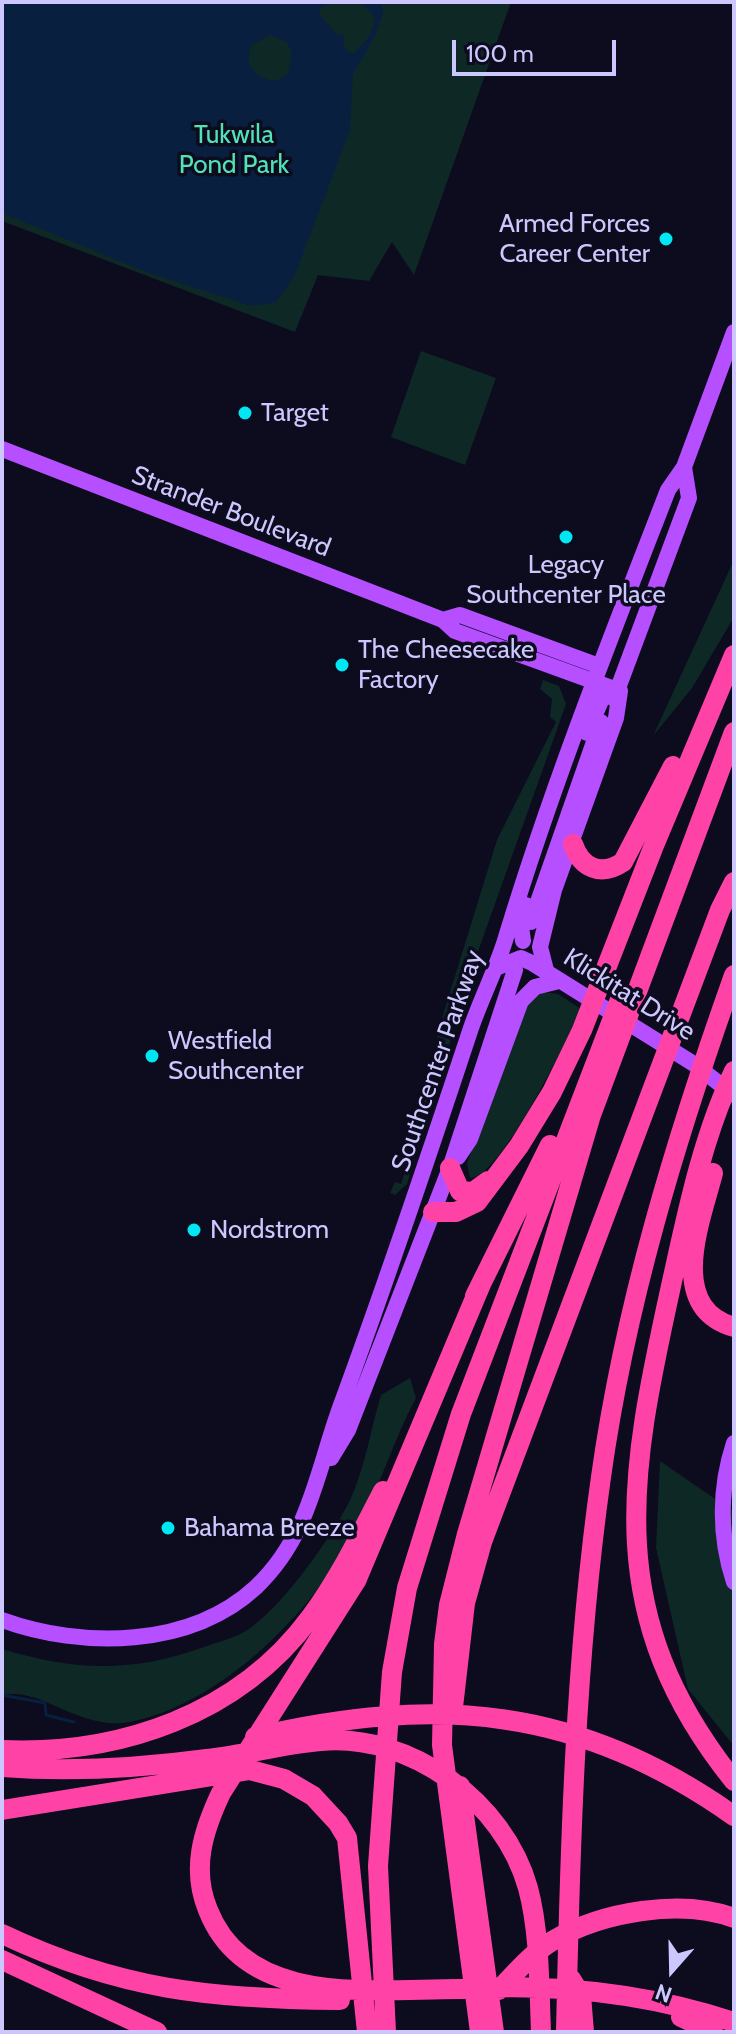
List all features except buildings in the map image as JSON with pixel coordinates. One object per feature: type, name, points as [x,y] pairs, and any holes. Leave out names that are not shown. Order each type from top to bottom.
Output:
[{"type":"highway","points":[[573,844],[580,860],[591,868],[614,868],[623,862],[703,705],[734,654]]},
{"type":"highway","points":[[433,1212],[465,1210],[477,1202],[534,1123],[582,1030],[663,821],[734,654]]},
{"type":"highway","points":[[480,2032],[442,1745],[443,1658],[449,1605],[460,1558],[591,1115],[734,732]]},
{"type":"highway","points":[[386,2032],[378,1866],[392,1672],[407,1588],[430,1509],[584,1086],[717,777]]},
{"type":"highway","points":[[494,2032],[456,1753],[452,1697],[465,1603],[482,1542],[684,1005],[734,882]]},
{"type":"highway","points":[[566,2032],[575,2002],[581,1995],[568,1976],[573,1771],[577,1695],[601,1475],[620,1369],[663,1188],[734,975]]},
{"type":"highway","points":[[731,1327],[712,1315],[698,1296],[691,1263],[718,1130],[734,1071]]},
{"type":"highway","points":[[2,1750],[68,1750],[155,1731],[224,1698],[283,1650],[315,1611],[356,1543],[428,1401],[505,1230],[584,1086]]},
{"type":"highway","points":[[734,1087],[686,1215],[647,1396],[634,1501],[636,1556],[643,1599],[660,1655],[691,1717],[734,1781]]},
{"type":"highway","points":[[450,1168],[456,1188],[466,1193],[477,1190],[495,1177]]},
{"type":"highway","points":[[341,1994],[260,1971],[233,1951],[212,1922],[201,1886],[199,1855],[207,1821],[221,1793],[283,1700],[360,1572],[481,1284]]},
{"type":"highway","points":[[132,1765],[372,1715],[480,1716],[589,1737],[660,1768],[734,1816]]},
{"type":"highway","points":[[2,1767],[68,1770],[206,1759],[322,1741],[364,1744],[417,1761],[452,1781],[498,1826],[520,1865],[533,1922],[541,2032]]},
{"type":"highway","points":[[2,1810],[250,1770],[268,1772],[291,1783],[326,1808],[347,1838],[367,2032]]},
{"type":"highway","points":[[472,2032],[496,1992],[554,1940],[597,1921],[647,1911],[694,1910],[734,1918]]},
{"type":"highway","points":[[2,1934],[92,1971],[153,1986],[240,1999],[536,1985],[650,1999],[734,2022]]},
{"type":"highway","points":[[2,1960],[157,2032]]},
{"type":"highway","points":[[650,1999],[713,2032]]},
{"type":"highway","points":[[84,2000],[139,2032]]},
{"type":"highway","points":[[575,2002],[584,2032]]},
{"type":"main road","name":"Southcenter Parkway","points":[[323,1471],[332,1428],[419,1192],[493,970],[605,682],[655,522],[668,490],[684,467],[734,332]]},
{"type":"main road","name":"Strander Boulevard","points":[[2,449],[443,620],[455,631],[605,682]]},
{"type":"main road","name":"Southcenter Parkway","points":[[531,922],[604,716],[605,682],[656,590],[689,498],[684,467]]},
{"type":"main road","points":[[655,522],[655,565],[649,581],[656,590]]},
{"type":"main road","points":[[553,977],[541,957],[541,942],[554,890],[616,718],[605,682]]},
{"type":"main road","points":[[523,941],[524,909],[605,682]]},
{"type":"main road","points":[[511,921],[553,977]]},
{"type":"main road","name":"Klickitat Drive","points":[[493,970],[502,963],[521,958],[657,1041],[734,1095]]},
{"type":"main road","name":"Southcenter Parkway","points":[[2,1620],[49,1633],[107,1639],[168,1631],[215,1615],[255,1588],[282,1557],[303,1520],[323,1471],[348,1430],[450,1168],[515,970]]},
{"type":"main road","points":[[450,1168],[470,1139],[525,993],[553,977]]},
{"type":"main road","points":[[734,1443],[722,1508],[724,1542],[734,1582]]},
{"type":"green space","name":"Tukwila Pond Park","points":[[2,2],[511,2],[414,275],[392,242],[369,281],[318,275],[295,332],[2,221]]},
{"type":"green space","points":[[421,351],[496,378],[465,465],[391,437]]},
{"type":"green space","points":[[734,560],[734,617],[692,688],[653,736]]},
{"type":"green space","points":[[543,680],[559,686],[566,704],[475,960],[407,1184],[395,1195],[390,1193],[395,1182],[401,1184],[415,1140],[440,1025],[497,840],[556,722],[550,717],[552,699],[540,689]]},
{"type":"green space","points":[[543,992],[558,994],[581,1009],[548,1076],[515,1132],[483,1172],[470,1178],[467,1163],[525,1007],[531,998]]},
{"type":"green space","points":[[410,1378],[416,1398],[365,1515],[338,1561],[290,1622],[231,1675],[198,1696],[164,1712],[130,1722],[94,1720],[30,1696],[2,1696],[2,1649],[54,1662],[128,1665],[204,1647],[239,1634],[258,1622],[318,1553],[342,1515],[360,1475],[381,1395]]},
{"type":"green space","points":[[660,1461],[734,1512],[734,1746],[688,1689],[656,1548]]},
{"type":"water","name":"Tukwila Pond Park","points":[[2,2],[333,2],[320,8],[320,15],[336,34],[344,35],[344,48],[353,54],[374,26],[372,14],[361,2],[381,2],[383,13],[375,36],[353,74],[350,130],[294,277],[276,302],[252,306],[152,274],[2,213]],"holes":[[[270,35],[287,42],[292,53],[288,73],[277,81],[264,78],[253,70],[249,58],[252,45]]]},
{"type":"waterway","points":[[2,1695],[45,1703],[46,1715],[74,1722]]},
{"type":"place","name":"Armed Forces Career Center","points":[[666,239]]},
{"type":"place","name":"Target","points":[[245,413]]},
{"type":"place","name":"Legacy Southcenter Place","points":[[566,537]]},
{"type":"place","name":"The Cheesecake Factory","points":[[342,665]]},
{"type":"place","name":"Westfield Southcenter","points":[[152,1056]]},
{"type":"place","name":"Nordstrom","points":[[194,1230]]},
{"type":"place","name":"Bahama Breeze","points":[[168,1528]]}]
